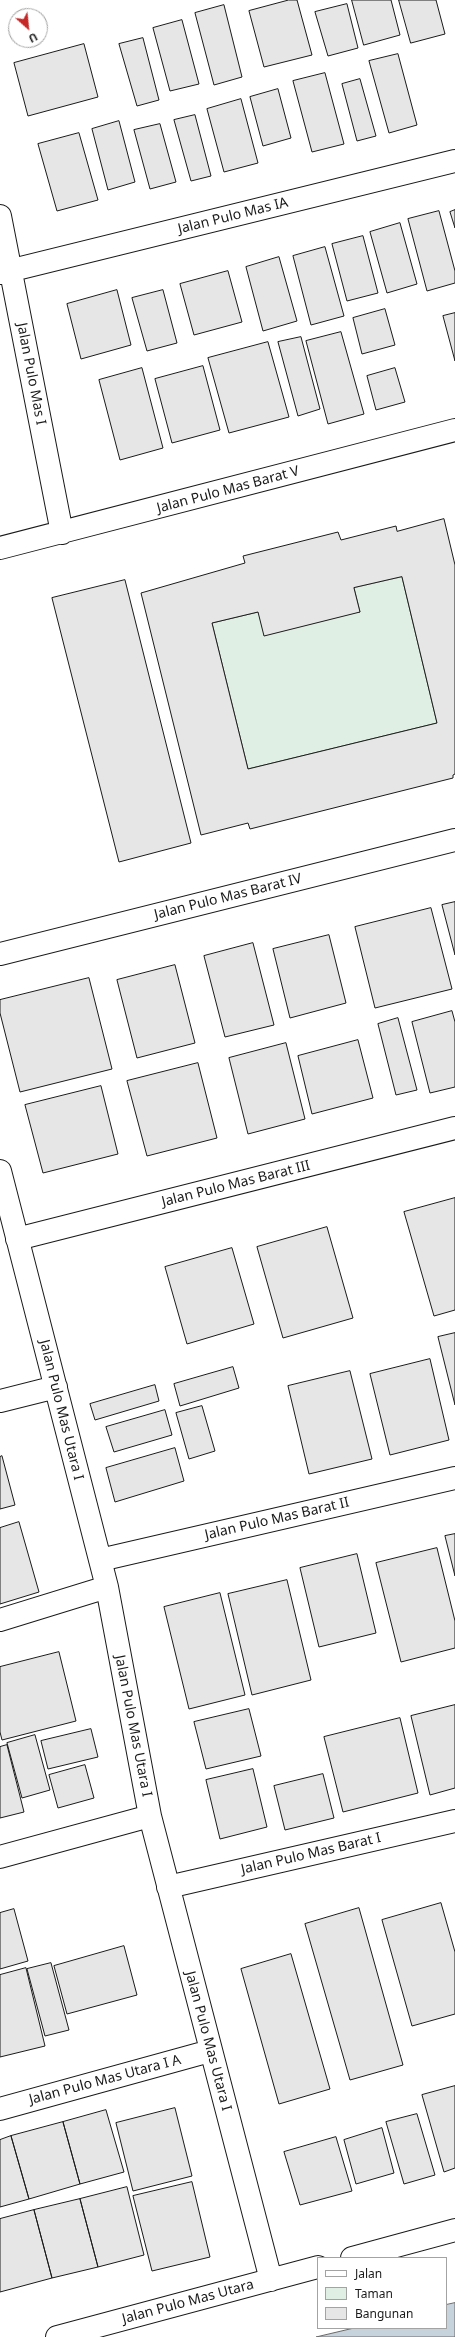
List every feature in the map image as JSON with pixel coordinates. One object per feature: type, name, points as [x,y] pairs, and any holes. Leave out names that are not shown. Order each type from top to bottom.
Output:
[{"type":"street","name":"Jalan Pulo Mas IA","points":[[5,272],[455,161]]},
{"type":"street","name":"Jalan Pulo Mas I","points":[[0,216],[5,272],[62,533]]},
{"type":"street","name":"Jalan Pulo Mas Barat V","points":[[0,548],[455,430]]},
{"type":"street","name":"Jalan Pulo Mas Barat IV","points":[[0,954],[455,840]]},
{"type":"street","name":"Jalan Pulo Mas Barat III","points":[[17,1240],[455,1128]]},
{"type":"street","name":"Jalan Pulo Mas Utara I","points":[[0,1174],[107,1587],[150,1816],[210,2051],[271,2280]]},
{"type":"street","points":[[0,1401],[56,1387]]},
{"type":"street","name":"Jalan Pulo Mas Barat II","points":[[100,1560],[455,1478]]},
{"type":"street","points":[[0,1620],[107,1587]]},
{"type":"street","points":[[0,1857],[150,1816]]},
{"type":"street","name":"Jalan Pulo Mas Barat I","points":[[168,1887],[455,1821]]},
{"type":"street","name":"Jalan Pulo Mas Utara I A","points":[[0,2110],[210,2051]]},
{"type":"street","points":[[356,2257],[455,2230]]},
{"type":"street","name":"Jalan Pulo Mas Utara","points":[[57,2337],[317,2267]]},
{"type":"green space","points":[[402,577],[437,723],[248,769],[212,623],[258,612],[360,612],[354,588]]},
{"type":"shaded area","points":[[455,2303],[455,2337],[316,2337],[350,2329],[447,2329],[447,2305]]},
{"type":"building","points":[[289,0],[297,0],[312,55],[264,67],[249,11]]},
{"type":"building","points":[[352,0],[391,0],[400,35],[364,45]]},
{"type":"building","points":[[399,0],[436,0],[445,34],[411,43]]},
{"type":"building","points":[[347,4],[358,48],[328,56],[315,12]]},
{"type":"building","points":[[224,5],[242,77],[214,85],[195,13]]},
{"type":"building","points":[[182,20],[199,84],[170,91],[153,28]]},
{"type":"building","points":[[143,38],[159,100],[137,106],[119,44]]},
{"type":"building","points":[[84,44],[98,97],[28,116],[14,63]]},
{"type":"building","points":[[398,54],[417,125],[389,133],[369,61]]},
{"type":"building","points":[[325,73],[344,144],[312,152],[293,81]]},
{"type":"building","points":[[360,79],[376,136],[357,141],[342,84]]},
{"type":"building","points":[[278,89],[291,138],[263,146],[250,97]]},
{"type":"building","points":[[241,99],[258,163],[224,172],[207,109]]},
{"type":"building","points":[[195,115],[211,176],[191,181],[174,120]]},
{"type":"building","points":[[119,121],[135,182],[108,190],[92,129]]},
{"type":"building","points":[[160,124],[176,182],[150,189],[134,130]]},
{"type":"building","points":[[79,133],[98,200],[57,211],[38,144]]},
{"type":"building","points":[[455,210],[455,228],[450,212]]},
{"type":"building","points":[[439,211],[455,271],[455,283],[427,291],[408,219]]},
{"type":"building","points":[[400,223],[417,284],[387,293],[370,232]]},
{"type":"building","points":[[363,236],[378,293],[347,301],[332,244]]},
{"type":"building","points":[[325,247],[344,316],[311,325],[293,256]]},
{"type":"building","points":[[279,257],[297,321],[263,331],[246,267]]},
{"type":"building","points":[[228,271],[242,322],[194,335],[180,284]]},
{"type":"building","points":[[117,290],[131,345],[81,359],[67,304]]},
{"type":"building","points":[[163,290],[177,343],[147,351],[132,298]]},
{"type":"building","points":[[385,309],[395,345],[362,354],[353,318]]},
{"type":"building","points":[[455,313],[455,361],[443,316]]},
{"type":"building","points":[[341,332],[364,414],[328,424],[306,341]]},
{"type":"building","points":[[301,337],[320,409],[298,416],[278,342]]},
{"type":"building","points":[[268,342],[289,417],[229,433],[208,358]]},
{"type":"building","points":[[203,366],[220,430],[172,443],[155,379]]},
{"type":"building","points":[[142,368],[163,448],[120,460],[99,380]]},
{"type":"building","points":[[395,368],[405,402],[376,410],[367,376]]},
{"type":"building","points":[[444,519],[455,565],[455,774],[453,775],[453,778],[250,829],[248,823],[201,835],[141,593],[245,563],[243,556],[338,532],[341,540],[396,526],[397,531]],"holes":[[[402,577],[437,723],[248,769],[212,623],[258,612],[264,636],[360,612],[354,588]]]},
{"type":"building","points":[[125,580],[191,843],[119,862],[52,598]]},
{"type":"building","points":[[455,902],[455,955],[442,905]]},
{"type":"building","points":[[431,908],[452,989],[375,1008],[355,927]]},
{"type":"building","points":[[329,935],[346,1003],[290,1018],[273,949]]},
{"type":"building","points":[[253,943],[274,1025],[225,1037],[204,956]]},
{"type":"building","points":[[175,965],[195,1043],[137,1058],[117,980]]},
{"type":"building","points":[[89,978],[112,1069],[20,1092],[0,1013],[0,1000]]},
{"type":"building","points":[[452,1011],[455,1022],[455,1087],[430,1093],[412,1022]]},
{"type":"building","points":[[398,1018],[417,1090],[396,1095],[378,1024]]},
{"type":"building","points":[[358,1040],[373,1098],[312,1114],[298,1056]]},
{"type":"building","points":[[286,1043],[305,1119],[248,1134],[229,1058]]},
{"type":"building","points":[[198,1063],[217,1138],[147,1156],[127,1081]]},
{"type":"building","points":[[101,1086],[118,1154],[43,1173],[25,1105]]},
{"type":"building","points":[[455,1198],[455,1310],[434,1316],[404,1212]]},
{"type":"building","points":[[327,1227],[353,1318],[283,1338],[257,1247]]},
{"type":"building","points":[[232,1248],[254,1324],[187,1344],[165,1267]]},
{"type":"building","points":[[455,1333],[455,1405],[438,1337]]},
{"type":"building","points":[[430,1359],[449,1440],[390,1455],[370,1374]]},
{"type":"building","points":[[233,1367],[239,1388],[180,1406],[174,1384]]},
{"type":"building","points":[[350,1371],[372,1459],[309,1474],[288,1386]]},
{"type":"building","points":[[155,1385],[159,1401],[95,1420],[90,1404]]},
{"type":"building","points":[[202,1406],[215,1451],[189,1459],[176,1413]]},
{"type":"building","points":[[165,1410],[172,1435],[114,1452],[106,1427]]},
{"type":"building","points":[[175,1448],[184,1481],[115,1502],[106,1468]]},
{"type":"building","points":[[2,1456],[15,1505],[0,1509],[0,1457]]},
{"type":"building","points":[[19,1522],[39,1592],[0,1604],[0,1528]]},
{"type":"building","points":[[455,1534],[455,1576],[445,1536]]},
{"type":"building","points":[[437,1548],[455,1621],[455,1648],[401,1662],[376,1563]]},
{"type":"building","points":[[357,1554],[376,1633],[319,1647],[300,1568]]},
{"type":"building","points":[[287,1580],[311,1680],[252,1695],[228,1594]]},
{"type":"building","points":[[220,1593],[245,1695],[189,1709],[164,1607]]},
{"type":"building","points":[[59,1652],[76,1721],[2,1740],[0,1732],[0,1667]]},
{"type":"building","points":[[455,1705],[455,1788],[430,1795],[411,1716]]},
{"type":"building","points":[[249,1709],[261,1756],[206,1769],[194,1722]]},
{"type":"building","points":[[400,1718],[418,1793],[343,1812],[324,1737]]},
{"type":"building","points":[[91,1729],[98,1757],[48,1769],[41,1741]]},
{"type":"building","points":[[35,1735],[50,1790],[22,1798],[7,1743]]},
{"type":"building","points":[[7,1745],[24,1812],[0,1818],[0,1747]]},
{"type":"building","points":[[85,1765],[94,1798],[58,1808],[49,1775]]},
{"type":"building","points":[[253,1769],[267,1827],[220,1839],[206,1780]]},
{"type":"building","points":[[323,1774],[334,1818],[285,1830],[274,1786]]},
{"type":"building","points":[[441,1903],[455,1952],[455,2014],[412,2026],[382,1920]]},
{"type":"building","points":[[359,1908],[403,2065],[350,2080],[305,1924]]},
{"type":"building","points":[[14,1909],[28,1961],[0,1969],[0,1913]]},
{"type":"building","points":[[124,1946],[137,1995],[67,2014],[54,1966]]},
{"type":"building","points":[[291,1954],[330,2089],[279,2104],[241,1969]]},
{"type":"building","points":[[51,1963],[69,2030],[45,2036],[27,1969]]},
{"type":"building","points":[[26,1968],[45,2046],[0,2057],[0,1975]]},
{"type":"building","points":[[455,2086],[455,2168],[444,2172],[422,2095]]},
{"type":"building","points":[[175,2108],[192,2176],[133,2191],[116,2123]]},
{"type":"building","points":[[106,2110],[124,2172],[80,2184],[63,2122]]},
{"type":"building","points":[[417,2114],[435,2175],[404,2184],[386,2122]]},
{"type":"building","points":[[63,2122],[80,2184],[29,2199],[11,2136]]},
{"type":"building","points":[[382,2128],[394,2173],[356,2184],[344,2140]]},
{"type":"building","points":[[11,2136],[29,2199],[0,2207],[0,2140]]},
{"type":"building","points":[[336,2137],[352,2191],[300,2205],[284,2152]]},
{"type":"building","points":[[192,2182],[210,2257],[152,2271],[133,2196]]},
{"type":"building","points":[[127,2187],[144,2255],[98,2267],[80,2199]]},
{"type":"building","points":[[80,2199],[98,2267],[52,2278],[34,2210]]},
{"type":"building","points":[[34,2210],[52,2278],[0,2292],[0,2219]]}]
